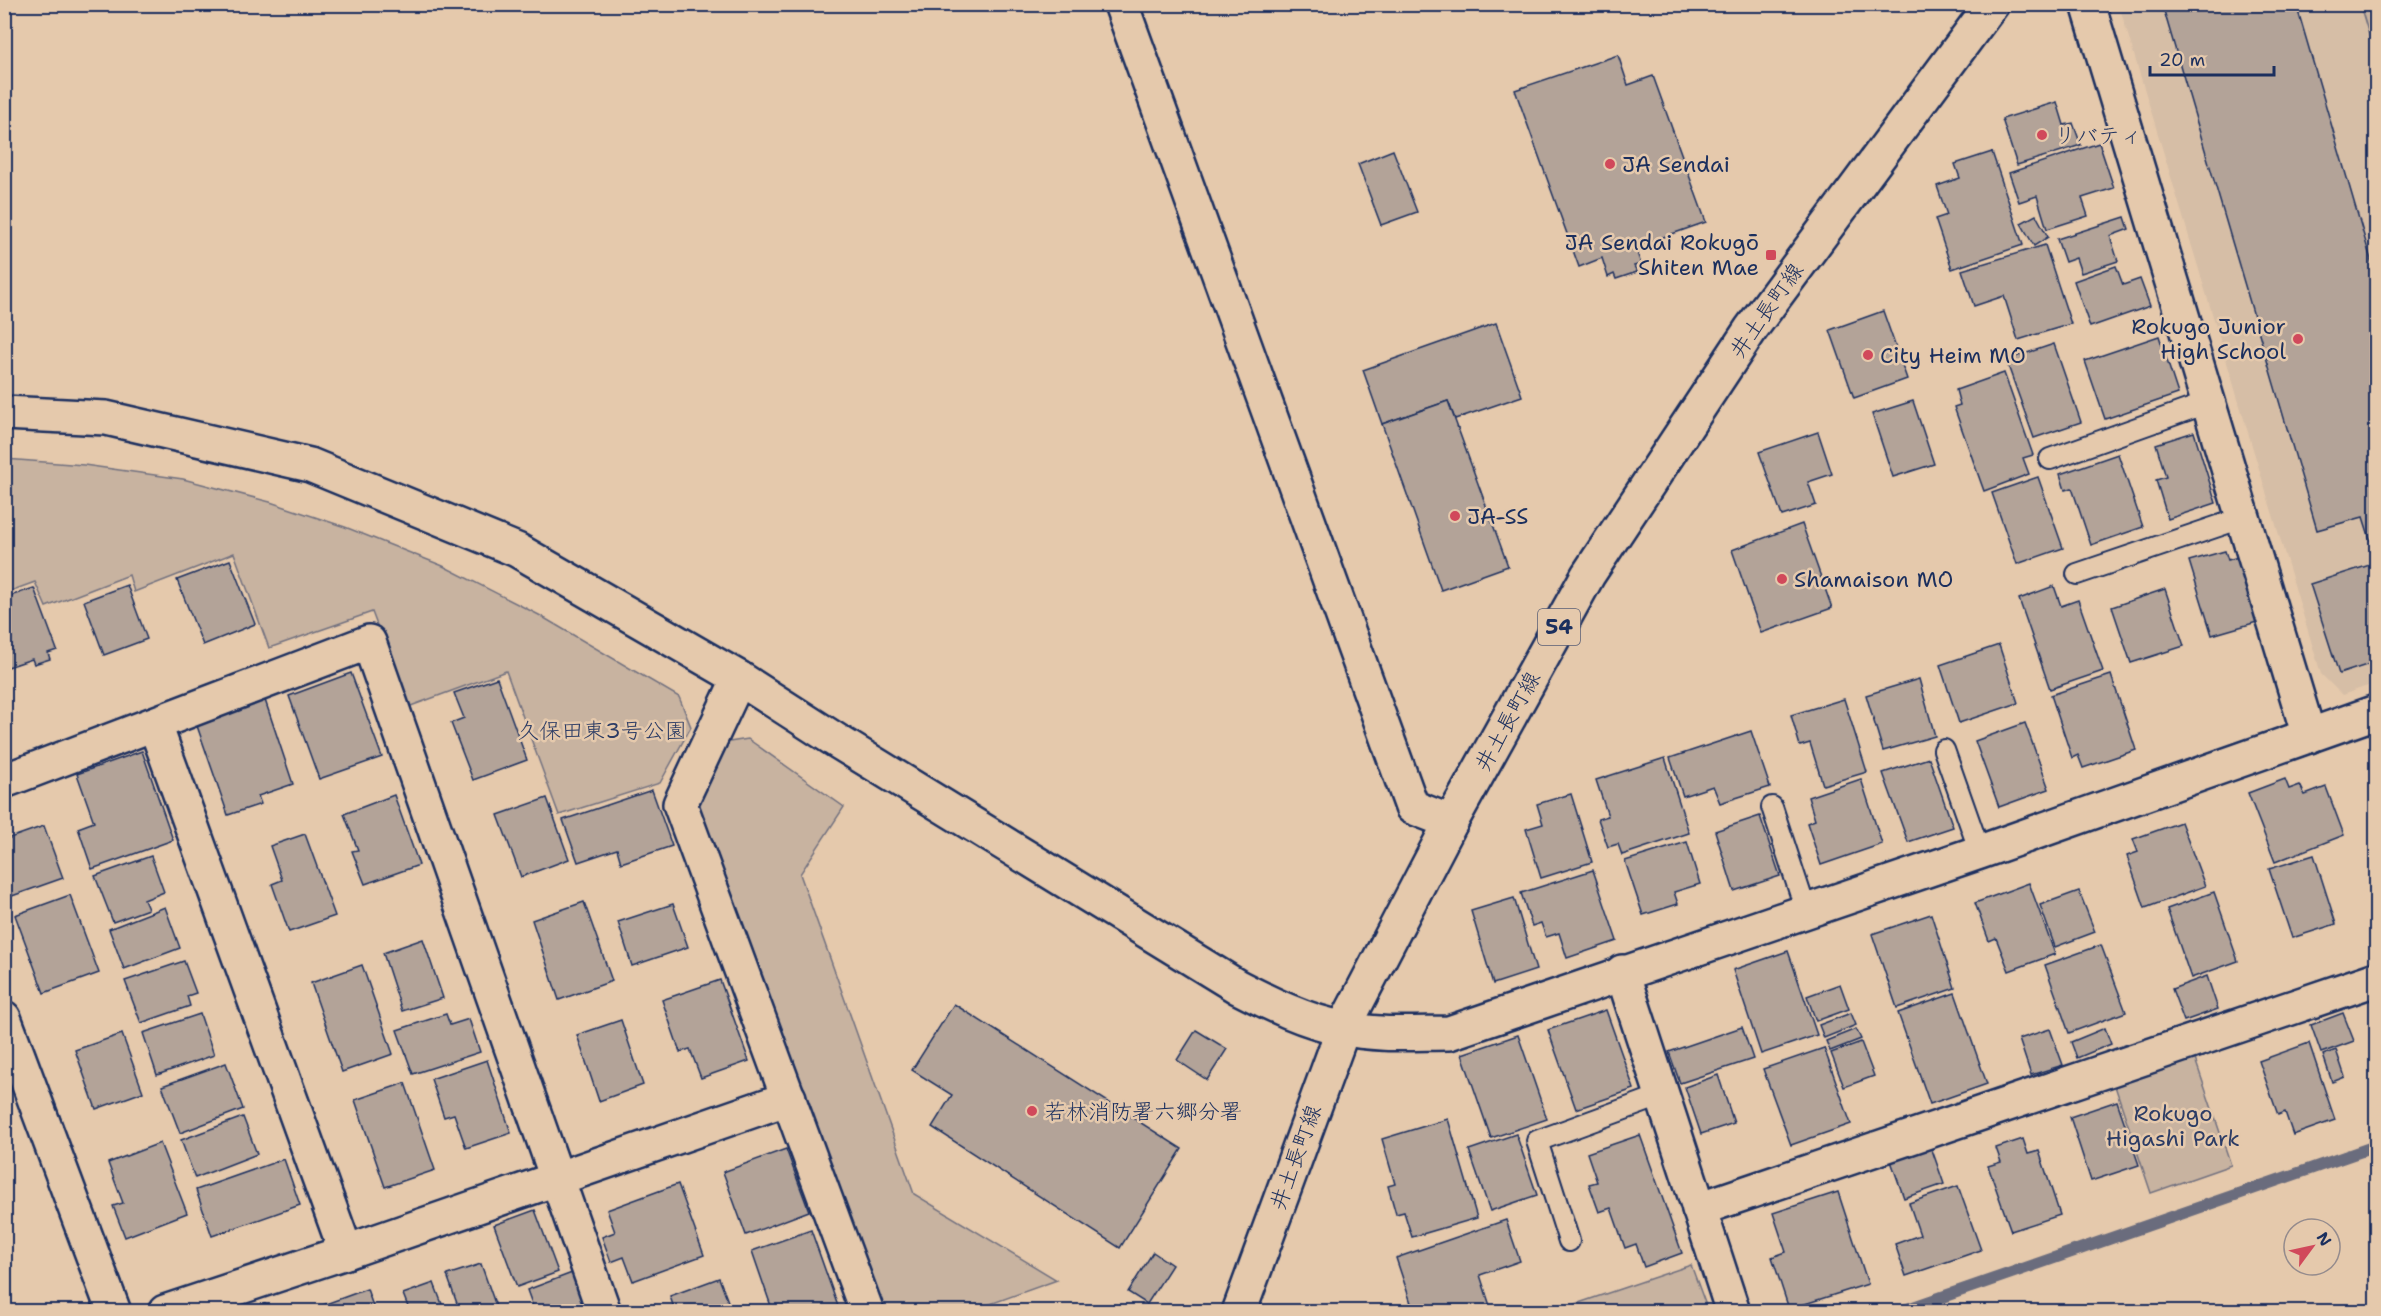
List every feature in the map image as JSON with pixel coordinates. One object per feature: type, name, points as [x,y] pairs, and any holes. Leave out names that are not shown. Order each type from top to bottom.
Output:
[{"type":"street","points":[[1121,4],[1412,807],[1451,822]]},
{"type":"street","name":"井土長町線","points":[[1239,1311],[1343,1029],[1451,822],[1588,575],[1757,321],[1992,4]]},
{"type":"street","points":[[2088,4],[2309,736]]},
{"type":"street","points":[[4,413],[105,418],[310,465],[517,550],[739,678],[847,747],[1238,987],[1283,1010],[1343,1029],[1414,1034],[1449,1032],[1980,852],[2376,712]]},
{"type":"street","points":[[4,781],[369,642],[604,1311]]},
{"type":"street","points":[[739,678],[680,804],[867,1311]]},
{"type":"street","points":[[155,725],[346,1252]]},
{"type":"street","points":[[1622,972],[1733,1311]]},
{"type":"street","points":[[1698,1209],[2376,979]]},
{"type":"street","points":[[4,1018],[114,1311]]},
{"type":"street","points":[[165,1311],[346,1252],[789,1098]]},
{"type":"lane","points":[[2050,459],[2207,403]]},
{"type":"lane","points":[[2077,574],[2242,518]]},
{"type":"lane","points":[[1944,750],[1980,852]]},
{"type":"lane","points":[[1772,807],[1806,911]]},
{"type":"lane","points":[[1569,1241],[1537,1142],[1663,1095]]},
{"type":"shaded area","name":"Rokugo Junior High School","points":[[2119,5],[2376,5],[2376,683],[2342,695],[2321,674]]},
{"type":"green space","points":[[2360,5],[2376,5],[2376,58]]},
{"type":"green space","name":"久保田東3号公園","points":[[5,459],[84,465],[183,479],[270,502],[345,527],[443,566],[539,615],[679,697],[691,727],[660,783],[559,815],[506,671],[408,707],[372,612],[269,648],[234,553],[134,592],[129,575],[46,607],[35,582],[5,593]]},
{"type":"green space","points":[[748,739],[844,807],[800,874],[914,1194],[1057,1280],[971,1311],[885,1311],[698,802],[717,744]]},
{"type":"green space","name":"Rokugo Higashi Park","points":[[2195,1059],[2231,1165],[2151,1193],[2115,1086]]},
{"type":"green space","points":[[1691,1265],[1708,1311],[1555,1311]]},
{"type":"building","points":[[2162,4],[2296,4],[2376,277],[2376,544],[2372,545],[2363,517],[2317,530]]},
{"type":"building","points":[[1618,55],[1628,85],[1653,76],[1706,222],[1635,247],[1641,264],[1634,266],[1637,272],[1616,279],[1614,274],[1608,277],[1602,258],[1579,267],[1515,90]]},
{"type":"building","name":"リバティ","points":[[2057,102],[2064,125],[2073,123],[2081,145],[2017,165],[2002,119]]},
{"type":"building","points":[[2099,143],[2114,188],[2082,198],[2088,216],[2047,229],[2037,196],[2019,202],[2009,173]]},
{"type":"building","points":[[1393,150],[1417,212],[1381,225],[1358,164]]},
{"type":"building","points":[[1992,152],[2023,245],[1952,269],[1935,219],[1947,215],[1937,186],[1960,178],[1955,164]]},
{"type":"building","points":[[2036,215],[2048,237],[2034,246],[2021,223]]},
{"type":"building","points":[[2125,217],[2129,229],[2110,236],[2118,261],[2081,273],[2076,258],[2065,262],[2057,239]]},
{"type":"building","points":[[2045,245],[2071,324],[2018,340],[2004,296],[1974,306],[1962,270]]},
{"type":"building","points":[[2116,266],[2123,285],[2140,279],[2150,306],[2090,327],[2074,281]]},
{"type":"building","name":"City Heim MO","points":[[1883,311],[1907,379],[1854,398],[1830,330]]},
{"type":"building","points":[[1496,323],[1522,396],[1455,419],[1448,401],[1382,424],[1363,370]]},
{"type":"building","points":[[2159,336],[2178,394],[2105,419],[2085,361]]},
{"type":"building","points":[[2054,344],[2081,422],[2034,438],[2006,360]]},
{"type":"building","points":[[2004,373],[2033,455],[2023,458],[2029,474],[1984,491],[1954,407],[1960,405],[1956,390]]},
{"type":"building","points":[[1448,401],[1508,566],[1441,590],[1382,424]]},
{"type":"building","points":[[1913,401],[1934,464],[1893,477],[1872,414]]},
{"type":"building","points":[[1818,432],[1832,474],[1808,482],[1816,505],[1782,516],[1759,452]]},
{"type":"building","points":[[2194,432],[2216,503],[2168,519],[2156,480],[2166,477],[2156,444]]},
{"type":"building","points":[[2118,454],[2143,527],[2091,545],[2072,488],[2065,490],[2060,474]]},
{"type":"building","points":[[2038,477],[2063,548],[2017,564],[1992,493]]},
{"type":"building","name":"Shamaison MO","points":[[1802,524],[1832,608],[1761,633],[1732,550]]},
{"type":"building","points":[[2225,551],[2228,560],[2238,557],[2257,622],[2212,635],[2189,561]]},
{"type":"building","points":[[230,560],[255,624],[203,645],[177,580]]},
{"type":"building","points":[[2376,563],[2376,662],[2339,674],[2310,584]]},
{"type":"building","points":[[127,585],[147,639],[104,655],[84,601]]},
{"type":"building","points":[[2054,586],[2061,606],[2078,600],[2103,671],[2050,689],[2019,599]]},
{"type":"building","points":[[34,588],[57,650],[48,653],[50,659],[34,664],[32,659],[8,667],[4,658],[4,598]]},
{"type":"building","points":[[2165,589],[2184,646],[2131,663],[2112,607]]},
{"type":"building","points":[[1999,645],[2018,703],[1959,723],[1940,665]]},
{"type":"building","points":[[351,673],[382,757],[319,779],[289,696]]},
{"type":"building","points":[[2111,675],[2136,750],[2083,768],[2078,755],[2072,758],[2051,695]]},
{"type":"building","points":[[497,678],[527,760],[473,780],[451,723],[464,718],[454,693]]},
{"type":"building","points":[[1919,679],[1935,736],[1883,751],[1866,695]]},
{"type":"building","points":[[1844,699],[1867,772],[1823,785],[1810,743],[1800,746],[1791,715]]},
{"type":"building","points":[[265,700],[293,784],[258,796],[261,804],[228,815],[196,723]]},
{"type":"building","points":[[2025,723],[2049,789],[1999,807],[1975,741]]},
{"type":"building","points":[[1751,731],[1770,787],[1720,803],[1713,786],[1683,796],[1670,758]]},
{"type":"building","points":[[142,751],[173,840],[92,869],[78,828],[94,822],[77,774]]},
{"type":"building","points":[[1665,758],[1689,833],[1622,855],[1618,844],[1608,847],[1598,819],[1608,816],[1596,780]]},
{"type":"building","points":[[1929,758],[1953,827],[1908,842],[1883,773]]},
{"type":"building","points":[[1861,779],[1882,844],[1821,865],[1807,823],[1815,820],[1808,797]]},
{"type":"building","points":[[2285,779],[2289,789],[2300,785],[2305,795],[2326,787],[2344,835],[2275,862],[2248,793]]},
{"type":"building","points":[[652,790],[672,846],[621,863],[617,849],[578,862],[563,820]]},
{"type":"building","points":[[1571,794],[1592,862],[1541,878],[1526,829],[1543,824],[1537,804]]},
{"type":"building","points":[[394,795],[419,865],[365,884],[352,851],[358,850],[344,814]]},
{"type":"building","points":[[547,798],[569,859],[521,877],[498,815]]},
{"type":"building","points":[[1760,816],[1780,876],[1734,891],[1715,831]]},
{"type":"building","points":[[2181,822],[2205,886],[2145,908],[2127,856],[2138,852],[2133,839]]},
{"type":"building","points":[[44,826],[63,878],[12,896],[4,875],[4,840]]},
{"type":"building","points":[[305,834],[335,916],[289,932],[272,884],[282,880],[270,846]]},
{"type":"building","points":[[1687,842],[1700,884],[1674,892],[1678,904],[1643,915],[1625,861]]},
{"type":"building","points":[[2314,855],[2336,924],[2292,938],[2269,869]]},
{"type":"building","points":[[151,856],[164,892],[144,900],[148,909],[113,922],[95,876]]},
{"type":"building","points":[[1593,870],[1617,941],[1567,958],[1559,933],[1546,937],[1541,923],[1532,926],[1521,893]]},
{"type":"building","points":[[2029,883],[2055,954],[2009,971],[1996,938],[1989,941],[1975,903]]},
{"type":"building","points":[[2079,891],[2095,932],[2055,947],[2040,905]]},
{"type":"building","points":[[2214,892],[2238,961],[2191,978],[2167,909]]},
{"type":"building","points":[[70,895],[99,973],[44,993],[15,915]]},
{"type":"building","points":[[1514,898],[1536,970],[1493,984],[1471,911]]},
{"type":"building","points":[[584,902],[612,981],[559,1000],[532,920]]},
{"type":"building","points":[[673,904],[688,947],[632,966],[618,922]]},
{"type":"building","points":[[165,907],[180,948],[124,969],[109,929]]},
{"type":"building","points":[[1931,914],[1955,988],[1897,1008],[1872,934]]},
{"type":"building","points":[[423,939],[443,998],[402,1011],[383,953]]},
{"type":"building","points":[[2101,945],[2126,1012],[2069,1033],[2045,965]]},
{"type":"building","points":[[1788,951],[1817,1035],[1761,1054],[1733,970]]},
{"type":"building","points":[[184,961],[196,993],[187,996],[190,1006],[141,1023],[125,981]]},
{"type":"building","points":[[362,965],[393,1054],[342,1072],[311,983]]},
{"type":"building","points":[[2207,976],[2218,1009],[2184,1021],[2172,989]]},
{"type":"building","points":[[720,980],[749,1061],[701,1078],[690,1049],[680,1052],[662,1000]]},
{"type":"building","points":[[1840,984],[1849,1009],[1816,1021],[1807,996]]},
{"type":"building","points":[[1955,993],[1987,1084],[1930,1104],[1898,1013]]},
{"type":"building","name":"若林消防署六郷分署","points":[[954,1004],[1182,1149],[1120,1248],[932,1127],[952,1095],[912,1070]]},
{"type":"building","points":[[1606,1010],[1634,1089],[1576,1109],[1548,1030]]},
{"type":"building","points":[[1851,1013],[1856,1025],[1824,1038],[1819,1025]]},
{"type":"building","points":[[2343,1013],[2354,1041],[2321,1053],[2311,1025]]},
{"type":"building","points":[[200,1014],[214,1055],[157,1075],[143,1033]]},
{"type":"building","points":[[446,1014],[450,1025],[469,1019],[480,1052],[413,1074],[397,1030]]},
{"type":"building","points":[[621,1020],[643,1085],[599,1101],[577,1035]]},
{"type":"building","points":[[1742,1027],[1753,1059],[1680,1083],[1669,1052]]},
{"type":"building","points":[[2105,1028],[2111,1044],[2077,1058],[2071,1042]]},
{"type":"building","points":[[1856,1029],[1861,1039],[1830,1051],[1826,1041]]},
{"type":"building","points":[[2050,1029],[2063,1065],[2031,1075],[2019,1039]]},
{"type":"building","points":[[1196,1030],[1227,1049],[1207,1080],[1177,1060]]},
{"type":"building","points":[[122,1034],[143,1092],[96,1109],[75,1050]]},
{"type":"building","points":[[1518,1035],[1547,1119],[1491,1138],[1462,1054]]},
{"type":"building","points":[[1861,1042],[1874,1076],[1844,1087],[1831,1053]]},
{"type":"building","points":[[2309,1043],[2335,1120],[2293,1135],[2285,1112],[2278,1115],[2259,1061]]},
{"type":"building","points":[[1824,1048],[1851,1124],[1791,1145],[1763,1069]]},
{"type":"building","points":[[2336,1050],[2345,1077],[2332,1082],[2323,1055]]},
{"type":"building","points":[[487,1060],[511,1133],[466,1148],[454,1114],[444,1117],[431,1079]]},
{"type":"building","points":[[226,1063],[243,1109],[180,1133],[162,1086]]},
{"type":"building","points":[[1718,1075],[1734,1123],[1701,1134],[1685,1087]]},
{"type":"building","points":[[405,1083],[435,1170],[385,1187],[355,1100]]},
{"type":"building","points":[[2117,1101],[2139,1165],[2091,1181],[2070,1117]]},
{"type":"building","points":[[243,1117],[257,1154],[195,1178],[181,1140]]},
{"type":"building","points":[[1448,1119],[1477,1218],[1412,1237],[1404,1212],[1396,1214],[1388,1186],[1395,1184],[1382,1139]]},
{"type":"building","points":[[1516,1134],[1537,1195],[1490,1211],[1469,1150]]},
{"type":"building","points":[[1640,1135],[1682,1253],[1644,1267],[1636,1244],[1625,1248],[1611,1208],[1599,1212],[1589,1184],[1597,1182],[1587,1153]]},
{"type":"building","points":[[2023,1139],[2028,1154],[2039,1151],[2060,1215],[2011,1231],[1988,1166],[2001,1162],[1996,1148]]},
{"type":"building","points":[[160,1143],[187,1213],[125,1237],[113,1206],[123,1203],[108,1163]]},
{"type":"building","points":[[1931,1147],[1944,1184],[1904,1198],[1891,1161]]},
{"type":"building","points":[[786,1149],[809,1211],[746,1235],[723,1172]]},
{"type":"building","points":[[284,1159],[300,1205],[212,1236],[196,1190]]},
{"type":"building","points":[[678,1184],[704,1255],[633,1281],[624,1257],[611,1262],[602,1237],[615,1232],[607,1210]]},
{"type":"building","points":[[1958,1186],[1981,1250],[1906,1276],[1895,1244],[1920,1235],[1909,1203]]},
{"type":"building","points":[[1838,1192],[1868,1284],[1789,1309],[1772,1257],[1786,1252],[1773,1213]]},
{"type":"building","points":[[535,1210],[558,1272],[517,1287],[494,1225]]},
{"type":"building","points":[[1506,1220],[1520,1261],[1480,1275],[1492,1312],[1402,1312],[1401,1306],[1411,1303],[1396,1258]]},
{"type":"building","points":[[811,1230],[840,1312],[773,1312],[752,1251]]},
{"type":"building","points":[[1153,1252],[1172,1265],[1147,1304],[1128,1292]]},
{"type":"building","points":[[481,1264],[498,1312],[460,1312],[447,1275]]},
{"type":"building","points":[[572,1273],[586,1312],[535,1312],[527,1290]]},
{"type":"building","points":[[719,1278],[732,1312],[675,1312],[670,1296]]},
{"type":"building","points":[[434,1283],[445,1312],[410,1312],[403,1294]]},
{"type":"building","points":[[367,1289],[375,1312],[325,1312],[323,1305]]},
{"type":"building","points":[[265,1304],[268,1312],[242,1312]]},
{"type":"waterway","points":[[1899,1312],[2376,1146]]},
{"type":"place","name":"リバティ","points":[[2042,135]]},
{"type":"place","name":"JA Sendai","points":[[1610,164]]},
{"type":"place","name":"JA Sendai Rokugō Shiten Mae","points":[[1771,255]]},
{"type":"place","name":"Rokugo Junior High School","points":[[2298,339]]},
{"type":"place","name":"City Heim MO","points":[[1868,355]]},
{"type":"place","name":"JA-SS","points":[[1455,516]]},
{"type":"place","name":"Shamaison MO","points":[[1782,579]]},
{"type":"place","name":"若林消防署六郷分署","points":[[1032,1111]]}]
